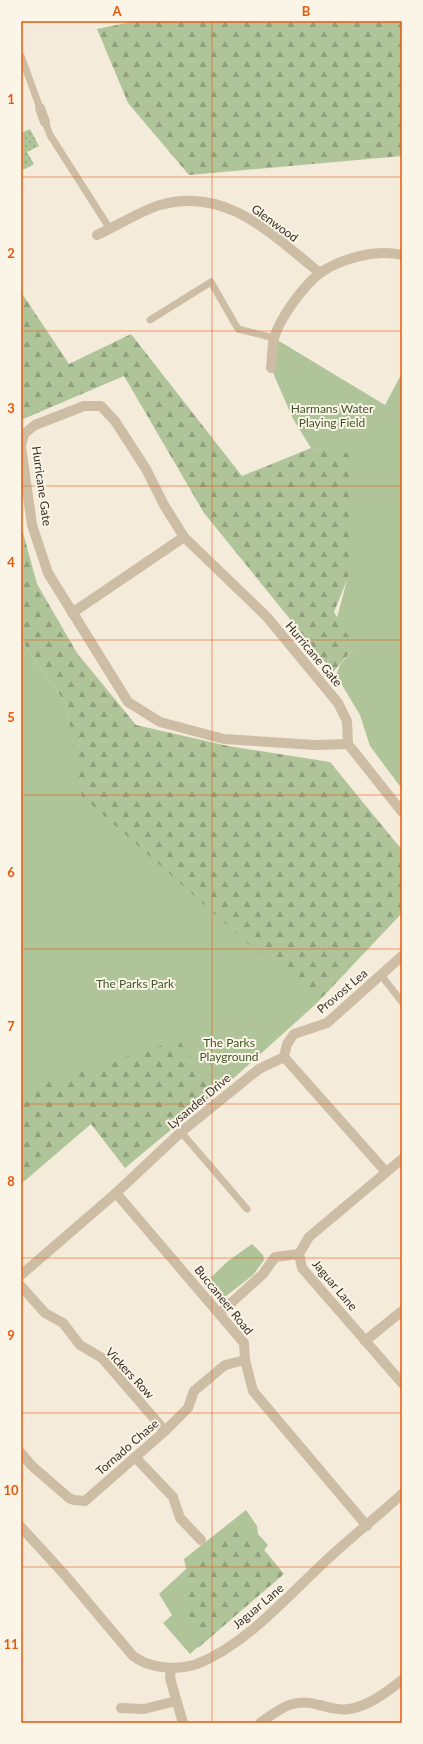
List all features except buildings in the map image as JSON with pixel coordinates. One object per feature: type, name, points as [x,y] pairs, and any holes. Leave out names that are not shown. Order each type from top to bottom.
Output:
[{"type":"street","points":[[40,108],[45,122]]},
{"type":"street","name":"Glenwood","points":[[97,236],[159,205],[197,200],[217,204],[235,210],[265,228],[320,273]]},
{"type":"street","points":[[271,368],[274,338],[285,315],[308,285],[320,273],[355,256],[376,254],[402,255]]},
{"type":"street","name":"Hurricane Gate","points":[[84,406],[101,406],[115,421],[184,537],[267,617],[338,703],[347,721],[348,744],[315,745],[224,739],[160,722],[128,702],[48,573],[32,524],[21,446],[24,434],[35,425],[84,406]]},
{"type":"street","points":[[72,613],[184,537]]},
{"type":"street","points":[[348,744],[402,812]]},
{"type":"street","name":"Provost Lea","points":[[284,1057],[287,1044],[294,1034],[326,1023],[402,956]]},
{"type":"street","points":[[284,1057],[386,1172]]},
{"type":"street","name":"Lysander Drive","points":[[21,1275],[116,1193],[181,1132],[259,1069],[284,1057]]},
{"type":"street","name":"Jaguar Lane","points":[[402,1159],[309,1237],[299,1254],[302,1268],[402,1383]]},
{"type":"street","name":"Buccaneer Road","points":[[116,1193],[220,1312],[244,1343],[245,1360],[254,1391],[366,1526]]},
{"type":"street","points":[[220,1312],[264,1274],[275,1257],[299,1254]]},
{"type":"street","name":"Vickers Row","points":[[21,1286],[44,1313],[63,1323],[80,1345],[102,1358],[165,1431]]},
{"type":"street","points":[[365,1342],[402,1311]]},
{"type":"street","name":"Tornado Chase","points":[[21,1453],[32,1466],[74,1500],[85,1501],[165,1431],[188,1408],[194,1391],[225,1365],[245,1360]]},
{"type":"street","points":[[135,1457],[173,1497],[180,1518],[201,1540]]},
{"type":"street","name":"Jaguar Lane","points":[[21,1527],[64,1574],[133,1656],[148,1664],[171,1668],[195,1664],[216,1655],[234,1643],[285,1602],[330,1557],[402,1494]]},
{"type":"street","points":[[171,1668],[170,1678],[183,1723]]},
{"type":"street","points":[[260,1723],[281,1708],[295,1702],[310,1702],[329,1708],[349,1709],[379,1698],[402,1680]]},
{"type":"street","points":[[121,1708],[144,1709],[176,1700]]},
{"type":"lane","points":[[21,56],[40,108]]},
{"type":"lane","points":[[45,122],[50,135],[110,229]]},
{"type":"lane","points":[[150,320],[211,282],[238,329],[274,338]]},
{"type":"lane","points":[[381,975],[402,1002]]},
{"type":"lane","points":[[181,1132],[247,1209]]},
{"type":"green space","points":[[136,21],[402,21],[402,156],[189,175],[128,103],[97,29]]},
{"type":"green space","points":[[30,129],[39,146],[27,152],[34,164],[21,171],[21,133]]},
{"type":"green space","points":[[21,292],[69,364],[131,334],[242,476],[311,448],[353,454],[353,565],[334,612],[355,647],[333,672],[204,513],[124,376],[21,420]]},
{"type":"green space","name":"Harmans Water Playing Field","points":[[274,338],[385,405],[402,373],[402,789],[370,746],[360,715],[336,675],[340,665],[355,647],[337,618],[353,557],[353,455],[311,448],[293,419],[271,368]]},
{"type":"green space","points":[[21,525],[37,584],[77,653],[136,725],[228,746],[330,762],[402,850],[402,913],[316,1004],[82,796],[66,704],[21,640]]},
{"type":"green space","name":"The Parks Park","points":[[21,640],[66,704],[77,762],[316,1004],[226,1085],[21,1113]]},
{"type":"green space","points":[[179,1040],[215,1093],[125,1168],[91,1124],[21,1184],[21,1090]]},
{"type":"green space","points":[[252,1244],[263,1255],[264,1260],[253,1275],[221,1300],[203,1285],[228,1261]]},
{"type":"green space","points":[[246,1510],[257,1526],[258,1534],[268,1545],[262,1553],[279,1574],[190,1654],[163,1623],[172,1615],[159,1594],[186,1569],[184,1559]]},
{"type":"green space","points":[[232,1523],[250,1533],[284,1574],[198,1648],[183,1592],[190,1563]]},
{"type":"park label","name":"The Parks Playground","points":[[229,1049]]}]
